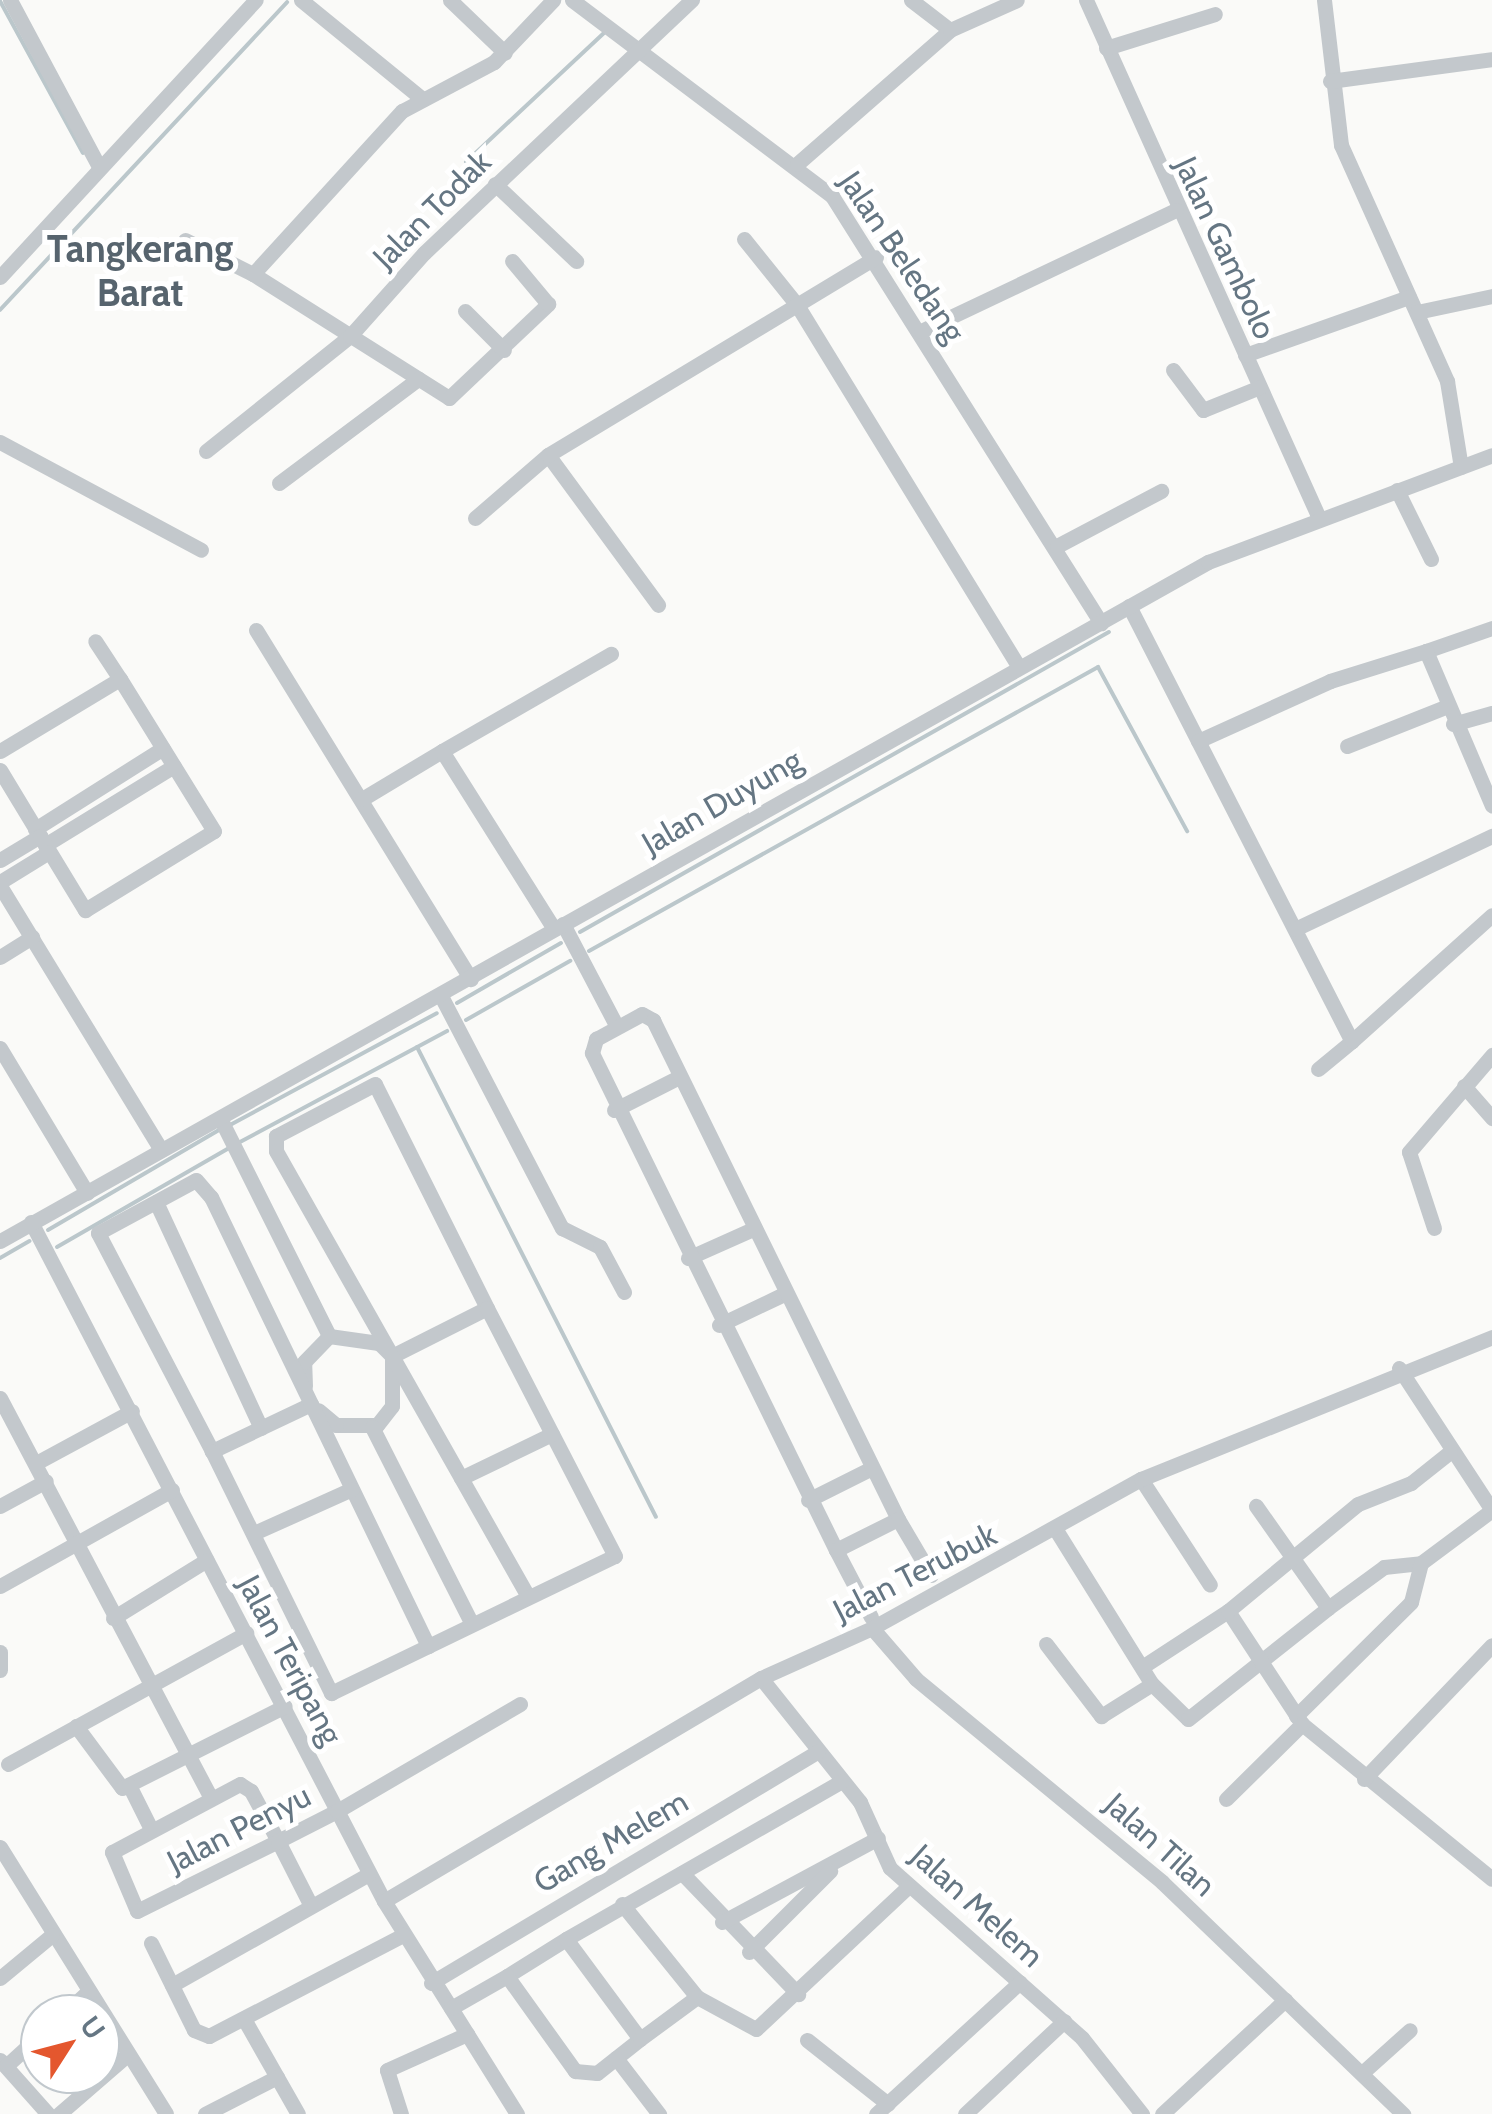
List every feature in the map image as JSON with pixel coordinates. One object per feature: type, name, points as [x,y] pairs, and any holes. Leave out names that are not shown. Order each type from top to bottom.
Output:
[{"type":"street","points":[[10,0],[99,168]]},
{"type":"street","points":[[2,271],[256,0]]},
{"type":"street","points":[[301,0],[420,97]]},
{"type":"street","points":[[450,0],[504,53]]},
{"type":"street","points":[[253,274],[420,97],[504,53],[553,0]]},
{"type":"street","name":"Jalan Beledang","points":[[572,0],[798,164],[876,257],[1101,623]]},
{"type":"street","name":"Jalan Todak","points":[[206,451],[350,336],[494,184],[692,0]]},
{"type":"street","points":[[911,0],[950,30]]},
{"type":"street","points":[[798,164],[950,30],[1017,0]]},
{"type":"street","name":"Jalan Gambolo","points":[[1086,0],[1176,210],[1319,518]]},
{"type":"street","points":[[1324,0],[1330,81],[1350,168],[1447,381],[1461,467]]},
{"type":"street","points":[[1106,48],[1215,14]]},
{"type":"street","points":[[1330,81],[1492,58]]},
{"type":"street","points":[[494,184],[576,261]]},
{"type":"street","points":[[921,330],[1176,210]]},
{"type":"street","points":[[744,239],[797,305],[1019,668]]},
{"type":"street","points":[[185,240],[253,274],[418,379],[456,396],[548,302],[512,262]]},
{"type":"street","points":[[475,518],[548,455],[876,257]]},
{"type":"street","points":[[1245,355],[1413,305],[1492,296]]},
{"type":"street","points":[[466,312],[504,350]]},
{"type":"street","points":[[1173,370],[1203,410],[1260,387]]},
{"type":"street","points":[[279,484],[418,379]]},
{"type":"street","points":[[0,442],[201,550]]},
{"type":"street","points":[[548,455],[658,605]]},
{"type":"street","name":"Jalan Duyung","points":[[0,1241],[162,1150],[228,1132],[559,926],[1223,555],[1492,455]]},
{"type":"street","points":[[1397,490],[1432,560]]},
{"type":"street","points":[[1057,546],[1161,491]]},
{"type":"street","points":[[1129,606],[1352,1042]]},
{"type":"street","points":[[1198,741],[1330,682],[1492,628]]},
{"type":"street","points":[[256,630],[470,979]]},
{"type":"street","points":[[0,770],[85,910],[214,830],[95,641]]},
{"type":"street","points":[[1426,651],[1445,707],[1492,806]]},
{"type":"street","points":[[362,799],[612,654]]},
{"type":"street","points":[[0,750],[120,678]]},
{"type":"street","points":[[1347,746],[1445,707]]},
{"type":"street","points":[[1453,724],[1492,713]]},
{"type":"street","points":[[162,1150],[0,884],[42,841],[163,748]]},
{"type":"street","points":[[442,751],[559,926],[617,1027],[651,1017],[868,1470],[931,1575]]},
{"type":"street","points":[[0,860],[42,841],[174,766]]},
{"type":"street","points":[[1295,929],[1492,836]]},
{"type":"street","points":[[1318,1069],[1492,915]]},
{"type":"street","points":[[0,957],[32,936]]},
{"type":"street","points":[[441,996],[562,1228],[600,1247],[624,1292]]},
{"type":"street","name":"Jalan Tilan","points":[[617,1027],[592,1048],[614,1110],[871,1622],[916,1679],[1162,1882],[1403,2114]]},
{"type":"street","points":[[0,1048],[87,1193]]},
{"type":"street","points":[[1434,1228],[1406,1162],[1492,1055]]},
{"type":"street","points":[[614,1110],[679,1077]]},
{"type":"street","points":[[428,1646],[210,1198],[196,1180],[98,1233],[212,1451],[331,1693],[615,1556],[375,1084],[276,1136],[276,1151],[528,1596]]},
{"type":"street","points":[[1464,1086],[1492,1118]]},
{"type":"street","points":[[228,1132],[329,1336]]},
{"type":"street","points":[[156,1202],[261,1428]]},
{"type":"street","name":"Jalan Teripang","points":[[32,1222],[384,1902],[431,1983],[517,2114]]},
{"type":"street","points":[[688,1258],[752,1230]]},
{"type":"street","points":[[719,1324],[782,1295]]},
{"type":"street","points":[[392,1356],[487,1308]]},
{"type":"street","points":[[329,1336],[379,1343],[392,1356],[392,1406],[372,1427],[336,1425],[310,1404],[304,1362],[329,1336]]},
{"type":"street","name":"Jalan Terubuk","points":[[384,1902],[761,1678],[1056,1530],[1142,1479],[1398,1368],[1491,1339]]},
{"type":"street","points":[[1056,1530],[1152,1684],[1188,1719],[1263,1667],[1328,1608],[1384,1566],[1422,1563],[1492,1510],[1450,1452],[1398,1368]]},
{"type":"street","points":[[0,1398],[7,1430],[46,1481],[113,1618],[210,1796]]},
{"type":"street","points":[[212,1451],[310,1404]]},
{"type":"street","points":[[36,1463],[132,1411]]},
{"type":"street","points":[[372,1427],[472,1624]]},
{"type":"street","points":[[461,1478],[552,1434]]},
{"type":"street","points":[[1142,1667],[1228,1611],[1290,1556],[1450,1452]]},
{"type":"street","points":[[808,1500],[868,1470]]},
{"type":"street","points":[[1142,1479],[1210,1585]]},
{"type":"street","points":[[0,1506],[46,1481]]},
{"type":"street","points":[[254,1534],[352,1489]]},
{"type":"street","points":[[0,1586],[172,1490]]},
{"type":"street","points":[[1256,1506],[1328,1608]]},
{"type":"street","points":[[836,1550],[898,1519]]},
{"type":"street","points":[[113,1618],[207,1560]]},
{"type":"street","points":[[1226,1799],[1411,1602],[1422,1563]]},
{"type":"street","points":[[1228,1611],[1299,1720],[1364,1779],[1492,1879]]},
{"type":"street","points":[[8,1764],[246,1634]]},
{"type":"street","points":[[1046,1644],[1101,1716],[1152,1684]]},
{"type":"street","points":[[1364,1779],[1492,1646]]},
{"type":"street","points":[[0,1652],[0,1670]]},
{"type":"street","name":"Jalan Melem","points":[[761,1678],[842,1780],[908,1887],[1064,2021],[1142,2114]]},
{"type":"street","name":"Jalan Penyu","points":[[150,1827],[112,1852],[137,1911],[337,1810],[520,1704]]},
{"type":"street","points":[[76,1726],[116,1787],[129,1785],[285,1706]]},
{"type":"street","name":"Gang Melem","points":[[431,1983],[818,1751]]},
{"type":"street","points":[[451,2008],[622,1904],[842,1780]]},
{"type":"street","points":[[129,1785],[150,1827],[210,1796],[247,1787],[308,1900]]},
{"type":"street","points":[[722,1922],[878,1838]]},
{"type":"street","points":[[0,1847],[7,1876],[52,1935],[166,2114]]},
{"type":"street","points":[[749,1952],[840,1861]]},
{"type":"street","points":[[682,1873],[749,1952],[798,1994]]},
{"type":"street","points":[[172,1984],[369,1874]]},
{"type":"street","points":[[622,1904],[696,1997],[756,2030],[908,1887]]},
{"type":"street","points":[[151,1943],[198,2034],[244,2018],[402,1934]]},
{"type":"street","points":[[0,1978],[52,1935]]},
{"type":"street","points":[[566,1940],[640,2039]]},
{"type":"street","points":[[507,1976],[579,2074],[616,2058],[696,1997]]},
{"type":"street","points":[[807,2040],[882,2109],[1020,1982]]},
{"type":"street","points":[[1162,2114],[1284,2000]]},
{"type":"street","points":[[244,2018],[298,2114]]},
{"type":"street","points":[[965,2114],[1064,2021]]},
{"type":"street","points":[[1362,2073],[1410,2030]]},
{"type":"street","points":[[400,2114],[386,2070],[468,2034]]},
{"type":"street","points":[[59,2114],[127,2055]]},
{"type":"street","points":[[616,2058],[655,2113]]},
{"type":"street","points":[[3,2063],[48,2114]]},
{"type":"street","points":[[205,2114],[277,2077]]},
{"type":"waterway","points":[[0,1],[83,153]]},
{"type":"waterway","points":[[0,310],[287,2]]},
{"type":"waterway","points":[[466,162],[605,32]]},
{"type":"waterway","points":[[580,932],[1109,632]]},
{"type":"waterway","points":[[589,951],[1098,667],[1187,831]]},
{"type":"waterway","points":[[457,1003],[561,943]]},
{"type":"waterway","points":[[466,1020],[570,961]]},
{"type":"waterway","points":[[230,1125],[437,1013]]},
{"type":"waterway","points":[[240,1142],[447,1031]]},
{"type":"waterway","points":[[417,1047],[656,1517]]},
{"type":"waterway","points":[[48,1230],[221,1129]]},
{"type":"waterway","points":[[57,1247],[231,1147]]},
{"type":"waterway","points":[[0,1258],[29,1241]]},
{"type":"district","name":"Tangkerang Barat","points":[[140,271]]}]
